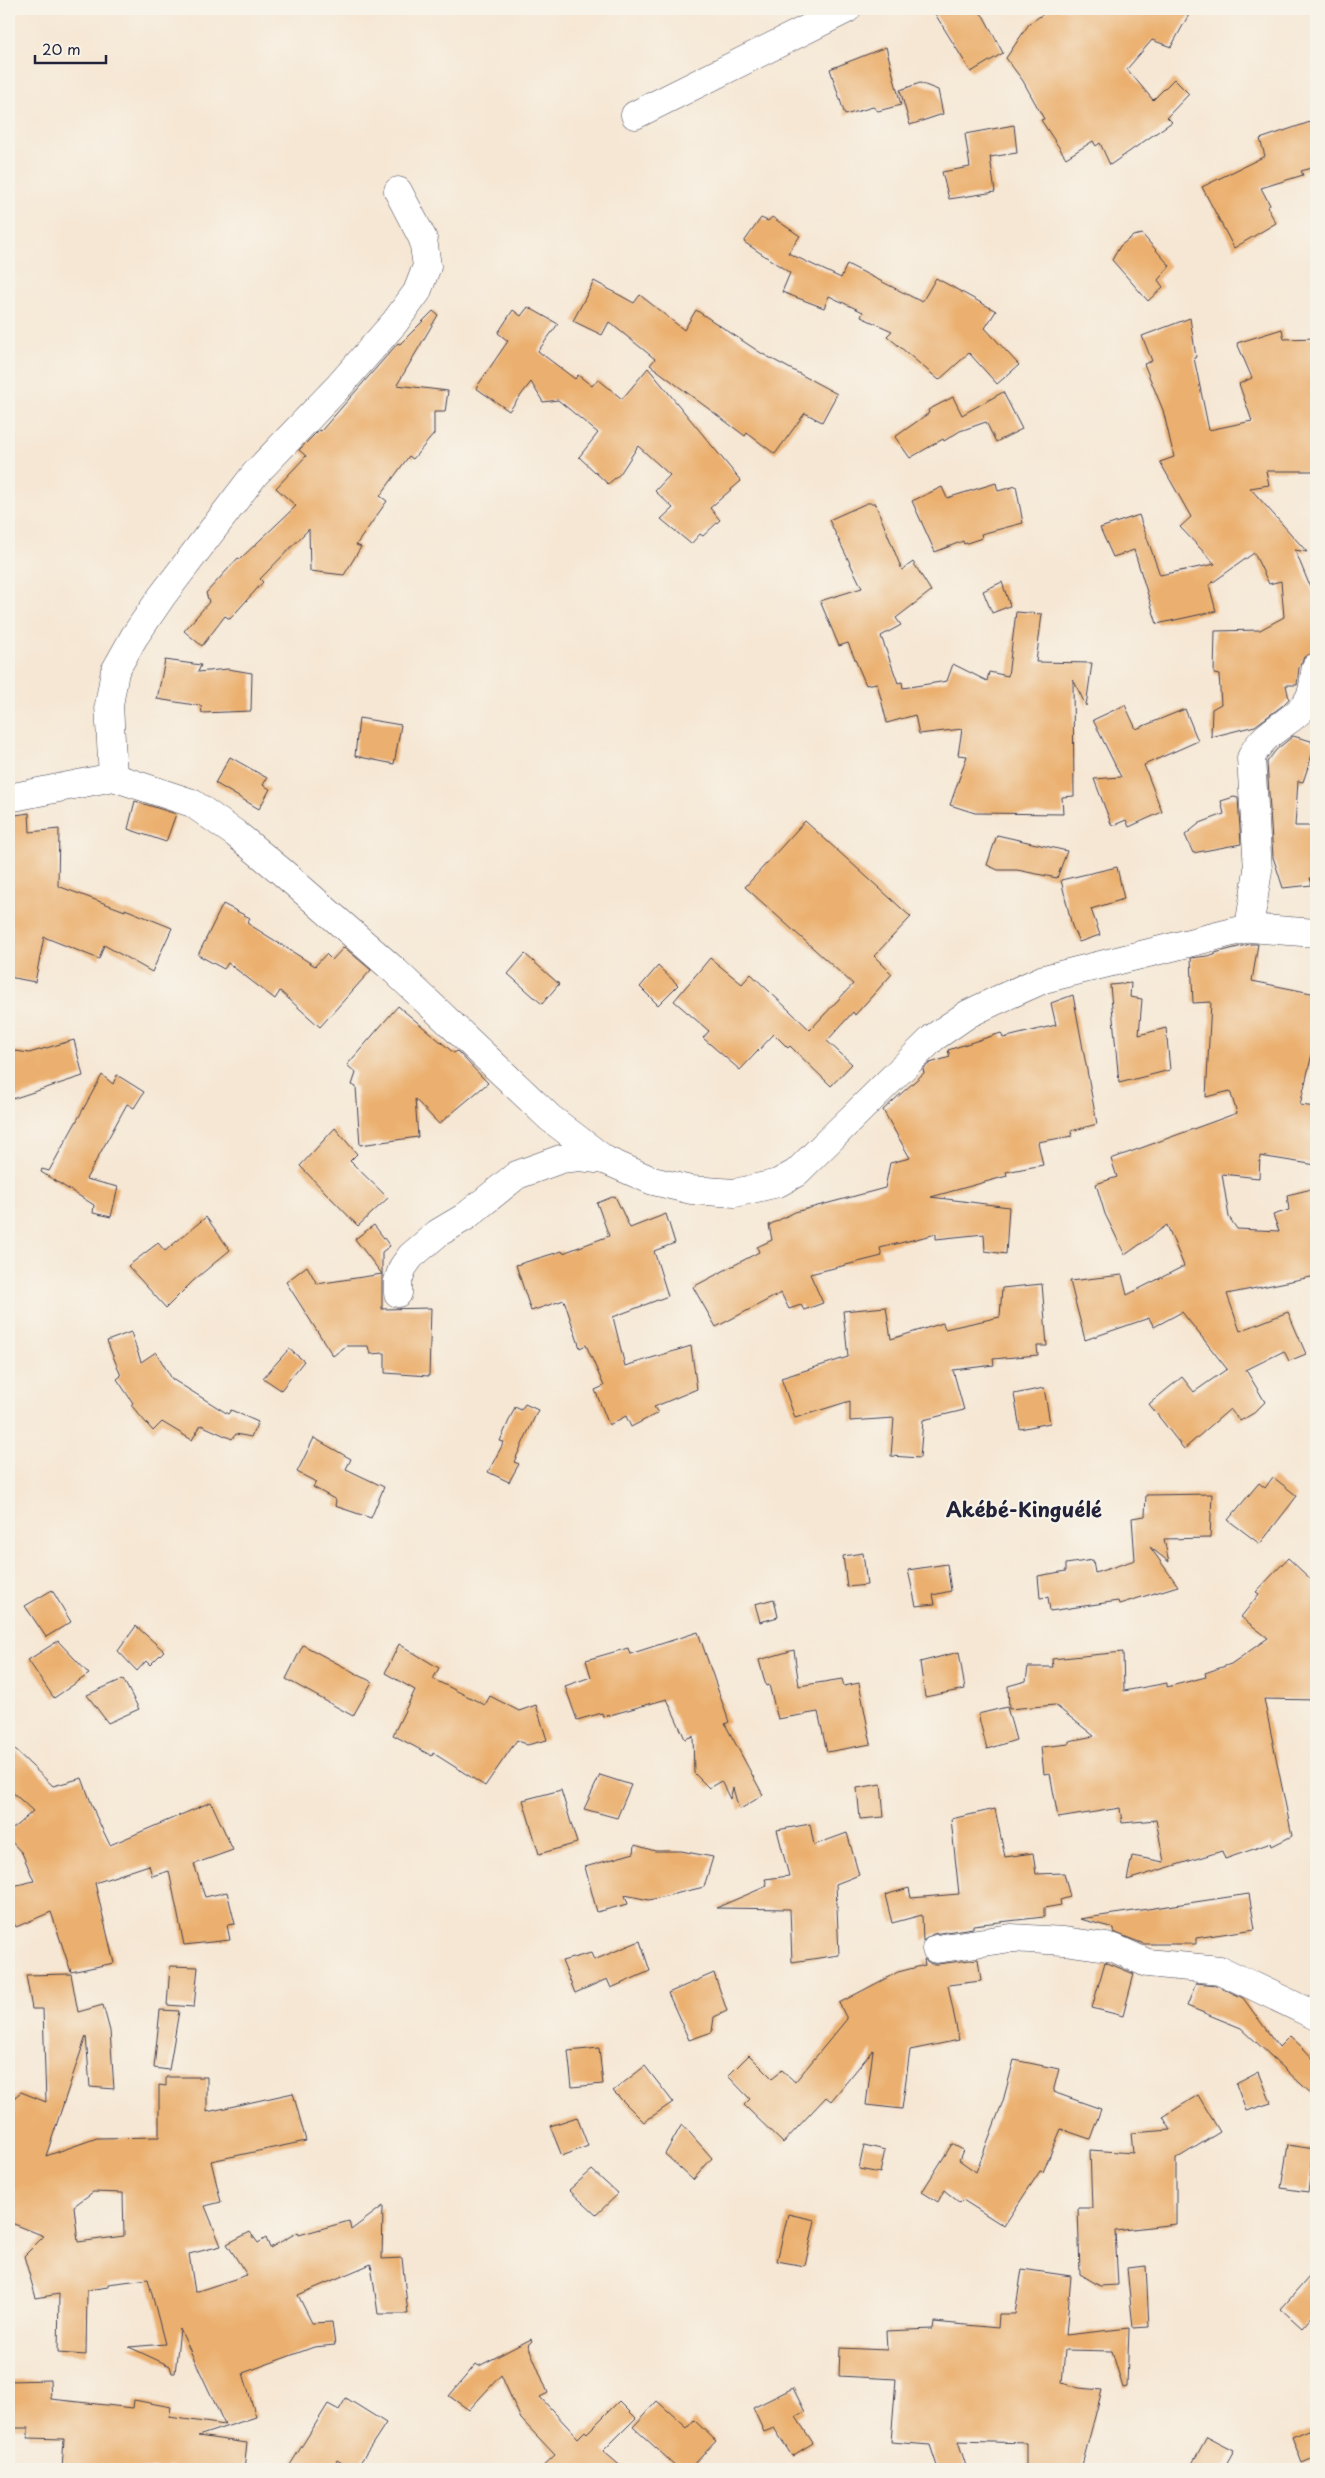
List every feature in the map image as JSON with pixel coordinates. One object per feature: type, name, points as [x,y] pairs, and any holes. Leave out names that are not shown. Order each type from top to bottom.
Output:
[{"type":"street","points":[[635,115],[847,9]]},
{"type":"street","points":[[113,777],[108,705],[115,672],[134,637],[162,596],[255,474],[395,322],[417,292],[427,266],[422,239],[398,191]]},
{"type":"street","points":[[1249,928],[1258,870],[1251,758],[1256,746],[1272,730],[1287,722],[1311,695],[1316,667]]},
{"type":"street","points":[[9,798],[113,777],[192,803],[236,834],[395,971],[550,1118],[605,1160],[653,1181],[691,1190],[735,1193],[778,1183],[796,1173],[933,1038],[968,1014],[1044,979],[1249,928],[1316,933]]},
{"type":"street","points":[[398,1293],[398,1281],[403,1267],[411,1256],[438,1233],[465,1217],[517,1176],[561,1159],[580,1157],[605,1160]]},
{"type":"street","points":[[936,1949],[1011,1938],[1064,1941],[1114,1948],[1147,1963],[1220,1970],[1316,2016]]},
{"type":"building","points":[[932,9],[977,9],[984,17],[1003,53],[971,72]]},
{"type":"building","points":[[1050,9],[1192,9],[1171,47],[1152,40],[1127,69],[1153,100],[1174,79],[1189,94],[1167,117],[1172,122],[1110,165],[1100,143],[1096,146],[1093,141],[1066,158],[1041,120],[1044,119],[1023,81],[1006,58],[1029,24]]},
{"type":"building","points":[[886,47],[901,105],[878,111],[873,107],[845,115],[830,69]]},
{"type":"building","points":[[920,83],[938,90],[943,114],[910,125],[900,90]]},
{"type":"building","points":[[1316,120],[1316,167],[1301,171],[1303,175],[1261,188],[1270,205],[1267,207],[1276,223],[1234,248],[1202,187],[1265,156],[1260,139]]},
{"type":"building","points":[[1014,125],[1017,153],[990,157],[995,192],[949,199],[942,172],[970,167],[965,134]]},
{"type":"building","points":[[772,217],[800,236],[788,253],[841,278],[847,264],[922,302],[936,278],[996,311],[985,328],[1019,365],[997,384],[969,353],[939,380],[887,336],[892,331],[861,317],[863,312],[829,296],[824,308],[782,292],[790,273],[744,242],[761,218],[768,221]]},
{"type":"building","points":[[1142,234],[1170,266],[1158,280],[1163,287],[1148,301],[1112,260],[1120,246],[1133,236]]},
{"type":"building","points":[[594,281],[634,303],[640,295],[684,330],[696,310],[761,353],[837,394],[822,422],[805,413],[775,454],[747,433],[745,436],[650,365],[655,359],[609,322],[602,335],[573,321]]},
{"type":"building","points":[[528,307],[558,324],[538,351],[575,379],[578,375],[592,386],[598,379],[622,399],[648,368],[741,481],[710,508],[720,520],[703,536],[700,534],[691,544],[661,519],[673,508],[655,491],[670,475],[638,446],[620,474],[608,484],[579,457],[598,433],[558,400],[543,402],[531,382],[509,411],[476,388],[508,341],[498,333],[513,310],[521,316]]},
{"type":"building","points":[[433,311],[438,315],[397,385],[448,391],[445,412],[434,412],[434,434],[413,459],[409,456],[380,496],[387,501],[356,545],[361,547],[344,575],[310,571],[309,529],[260,579],[263,582],[230,619],[225,616],[202,646],[184,631],[209,602],[206,593],[238,558],[240,559],[296,506],[276,488],[306,456],[299,450],[319,430],[321,431],[398,343],[400,344]]},
{"type":"building","points":[[1190,318],[1196,357],[1194,358],[1209,430],[1252,421],[1239,384],[1252,378],[1237,343],[1282,329],[1284,339],[1316,338],[1316,471],[1266,471],[1269,485],[1250,488],[1307,552],[1295,550],[1316,601],[1315,652],[1304,657],[1299,668],[1297,685],[1286,685],[1289,699],[1282,706],[1255,726],[1211,737],[1212,709],[1221,704],[1219,675],[1214,674],[1215,631],[1260,630],[1284,617],[1281,581],[1269,584],[1254,553],[1209,585],[1216,611],[1157,624],[1134,550],[1113,557],[1100,528],[1139,515],[1160,575],[1215,564],[1180,527],[1191,517],[1160,462],[1174,457],[1163,410],[1144,364],[1152,361],[1142,336]]},
{"type":"building","points":[[1003,392],[1022,429],[996,442],[986,422],[960,431],[944,441],[943,439],[910,458],[895,437],[929,413],[928,410],[953,397],[962,415]]},
{"type":"building","points":[[996,483],[998,491],[1016,486],[1023,523],[981,534],[982,538],[964,544],[963,541],[935,552],[912,501],[942,487],[947,498]]},
{"type":"building","points":[[867,503],[875,503],[902,570],[913,562],[931,591],[896,618],[901,625],[881,636],[898,683],[902,682],[903,688],[947,681],[953,664],[987,681],[989,672],[1008,676],[1016,612],[1042,614],[1036,662],[1092,663],[1086,706],[1073,679],[1074,796],[1062,797],[1063,814],[975,813],[950,805],[967,756],[958,755],[962,729],[919,734],[915,715],[887,723],[877,683],[866,685],[848,643],[839,646],[820,601],[862,588],[829,520]]},
{"type":"building","points":[[1002,582],[1010,606],[992,613],[983,591]]},
{"type":"building","points":[[165,660],[201,665],[198,672],[228,669],[252,673],[251,711],[202,713],[201,706],[157,699]]},
{"type":"building","points":[[1125,705],[1136,729],[1185,709],[1198,741],[1144,765],[1162,812],[1129,827],[1126,820],[1112,826],[1094,779],[1121,777],[1093,720]]},
{"type":"building","points":[[359,718],[401,725],[394,764],[355,756]]},
{"type":"building","points":[[1293,736],[1311,741],[1314,749],[1303,782],[1298,781],[1295,826],[1316,826],[1316,858],[1312,857],[1315,878],[1310,878],[1312,885],[1283,888],[1273,857],[1267,762],[1276,750]]},
{"type":"building","points":[[230,757],[267,778],[263,785],[270,789],[259,809],[215,783]]},
{"type":"building","points":[[1234,797],[1238,798],[1241,844],[1193,853],[1185,835],[1200,823],[1224,814],[1221,801]]},
{"type":"building","points":[[135,801],[176,814],[166,842],[128,829]]},
{"type":"building","points":[[29,813],[30,832],[59,829],[58,886],[125,911],[125,909],[172,928],[152,972],[104,945],[99,959],[44,937],[35,982],[9,977],[9,816]]},
{"type":"building","points":[[805,821],[911,917],[874,956],[892,974],[855,1015],[853,1012],[827,1041],[852,1064],[831,1086],[790,1046],[788,1048],[774,1034],[740,1070],[703,1038],[709,1031],[674,1001],[710,958],[742,984],[751,974],[810,1030],[853,984],[745,887]]},
{"type":"building","points":[[997,835],[1067,851],[1057,878],[1017,870],[998,870],[987,865]]},
{"type":"building","points":[[1117,867],[1124,899],[1091,909],[1100,935],[1079,942],[1072,926],[1061,880]]},
{"type":"building","points":[[223,904],[250,918],[247,923],[315,966],[326,954],[332,960],[344,947],[371,970],[320,1027],[280,991],[275,999],[228,963],[224,969],[198,955]]},
{"type":"building","points":[[1250,944],[1258,944],[1252,981],[1316,994],[1316,1037],[1300,1105],[1316,1107],[1316,1165],[1260,1156],[1259,1178],[1222,1174],[1229,1217],[1237,1229],[1279,1231],[1273,1215],[1289,1210],[1287,1195],[1316,1188],[1316,1276],[1227,1294],[1240,1331],[1288,1312],[1306,1354],[1289,1361],[1284,1351],[1246,1370],[1265,1402],[1254,1413],[1240,1421],[1230,1409],[1184,1449],[1149,1404],[1182,1377],[1194,1392],[1227,1369],[1182,1312],[1154,1327],[1149,1318],[1085,1340],[1070,1281],[1122,1275],[1127,1295],[1184,1266],[1167,1225],[1125,1255],[1105,1214],[1096,1184],[1117,1177],[1111,1159],[1237,1113],[1230,1091],[1206,1097],[1211,1002],[1193,1003],[1191,958],[1215,955],[1215,953]]},
{"type":"building","points":[[525,954],[559,984],[542,1004],[508,974]]},
{"type":"building","points":[[658,966],[678,985],[658,1005],[640,987]]},
{"type":"building","points":[[1131,983],[1130,997],[1142,999],[1139,1035],[1166,1028],[1170,1070],[1119,1083],[1110,985]]},
{"type":"building","points":[[1073,995],[1097,1124],[1071,1131],[1072,1136],[1038,1142],[1043,1165],[1006,1172],[1007,1176],[931,1197],[1009,1207],[1006,1254],[985,1251],[984,1234],[936,1239],[936,1234],[880,1248],[882,1256],[810,1274],[823,1303],[804,1310],[801,1305],[789,1309],[781,1293],[716,1327],[693,1287],[759,1252],[757,1247],[772,1240],[769,1225],[795,1212],[885,1188],[890,1163],[910,1158],[883,1110],[924,1073],[923,1069],[930,1063],[950,1057],[948,1050],[1001,1033],[1003,1038],[1056,1025],[1051,1003]]},
{"type":"building","points":[[398,1006],[454,1053],[457,1051],[488,1083],[439,1124],[415,1099],[418,1137],[360,1145],[356,1087],[352,1085],[356,1073],[347,1065]]},
{"type":"building","points":[[74,1040],[83,1076],[9,1100],[9,1050],[29,1053]]},
{"type":"building","points":[[102,1075],[113,1084],[117,1075],[144,1092],[134,1108],[127,1104],[86,1179],[118,1187],[111,1217],[93,1213],[94,1205],[41,1172],[42,1169],[49,1171]]},
{"type":"building","points":[[335,1128],[357,1154],[350,1161],[388,1198],[358,1226],[300,1166]]},
{"type":"building","points":[[615,1196],[630,1228],[666,1214],[675,1243],[654,1251],[668,1296],[613,1317],[625,1366],[691,1346],[697,1389],[654,1407],[658,1413],[631,1427],[626,1416],[609,1425],[595,1390],[604,1386],[586,1345],[580,1348],[564,1300],[531,1311],[516,1265],[562,1251],[563,1253],[609,1236],[597,1203]]},
{"type":"building","points":[[206,1217],[230,1250],[193,1281],[166,1308],[128,1266],[158,1243],[165,1251]]},
{"type":"building","points":[[374,1225],[390,1246],[382,1252],[382,1274],[355,1239]]},
{"type":"building","points":[[307,1266],[317,1284],[382,1274],[382,1309],[431,1308],[429,1376],[385,1373],[385,1353],[370,1354],[368,1346],[346,1346],[333,1356],[286,1282]]},
{"type":"building","points":[[1042,1284],[1047,1346],[1037,1346],[1038,1355],[993,1359],[994,1365],[953,1370],[964,1410],[923,1420],[920,1458],[891,1456],[894,1418],[850,1421],[850,1401],[795,1418],[781,1378],[848,1357],[843,1311],[886,1307],[891,1339],[943,1323],[945,1329],[1000,1317],[1002,1288]]},
{"type":"building","points":[[131,1332],[141,1362],[156,1352],[172,1379],[228,1414],[231,1410],[258,1422],[251,1437],[236,1434],[232,1439],[201,1425],[192,1440],[162,1422],[153,1431],[131,1405],[133,1403],[117,1379],[121,1376],[107,1341]]},
{"type":"building","points":[[289,1349],[304,1361],[281,1390],[263,1378]]},
{"type":"building","points":[[1044,1388],[1050,1423],[1020,1429],[1014,1394]]},
{"type":"building","points":[[525,1404],[538,1410],[514,1462],[519,1464],[509,1482],[488,1472],[504,1442],[500,1441],[515,1407],[521,1410]]},
{"type":"building","points":[[314,1438],[351,1459],[346,1469],[384,1487],[371,1518],[335,1506],[336,1500],[313,1487],[316,1482],[297,1472]]},
{"type":"building","points":[[1273,1477],[1297,1496],[1260,1544],[1228,1520],[1259,1483],[1265,1488]]},
{"type":"building","points":[[1212,1494],[1210,1538],[1164,1539],[1169,1562],[1150,1547],[1178,1586],[1119,1604],[1118,1601],[1050,1611],[1048,1597],[1040,1598],[1038,1576],[1066,1571],[1066,1564],[1093,1560],[1095,1573],[1135,1560],[1132,1518],[1145,1516],[1146,1495]]},
{"type":"building","points":[[863,1553],[867,1585],[847,1587],[843,1556]]},
{"type":"building","points":[[1288,1558],[1316,1584],[1316,1700],[1264,1699],[1292,1836],[1272,1846],[1271,1843],[1225,1859],[1222,1851],[1127,1880],[1132,1856],[1164,1862],[1156,1820],[1122,1823],[1120,1808],[1058,1818],[1050,1773],[1044,1774],[1041,1747],[1069,1744],[1069,1741],[1094,1736],[1055,1705],[1009,1709],[1008,1686],[1026,1681],[1028,1667],[1053,1667],[1052,1659],[1123,1652],[1124,1691],[1167,1683],[1167,1687],[1206,1677],[1205,1673],[1231,1664],[1268,1638],[1241,1617],[1259,1594],[1256,1592]]},
{"type":"building","points":[[947,1564],[951,1591],[933,1595],[935,1604],[916,1606],[908,1570]]},
{"type":"building","points":[[52,1590],[71,1622],[46,1637],[25,1606]]},
{"type":"building","points":[[774,1599],[778,1617],[760,1622],[755,1604]]},
{"type":"building","points":[[136,1626],[164,1651],[150,1665],[146,1661],[137,1671],[118,1651]]},
{"type":"building","points":[[698,1632],[729,1722],[725,1724],[763,1795],[739,1810],[733,1788],[730,1799],[721,1781],[709,1788],[694,1773],[693,1736],[685,1739],[667,1699],[603,1717],[602,1713],[577,1720],[565,1686],[591,1677],[586,1660],[628,1648],[630,1654]]},
{"type":"building","points":[[58,1641],[89,1674],[54,1698],[28,1660]]},
{"type":"building","points":[[399,1644],[439,1668],[433,1679],[485,1705],[490,1696],[519,1711],[536,1705],[547,1740],[527,1745],[517,1740],[485,1786],[433,1753],[432,1756],[393,1735],[415,1690],[385,1673]]},
{"type":"building","points":[[303,1645],[372,1682],[353,1716],[286,1679]]},
{"type":"building","points":[[794,1650],[799,1686],[842,1679],[844,1686],[859,1683],[871,1744],[827,1752],[818,1712],[778,1719],[769,1685],[766,1686],[759,1660]]},
{"type":"building","points":[[959,1652],[965,1689],[925,1697],[920,1662]]},
{"type":"building","points":[[123,1679],[139,1709],[108,1723],[87,1695]]},
{"type":"building","points":[[1007,1707],[1016,1740],[987,1749],[978,1714]]},
{"type":"building","points":[[9,1744],[53,1786],[82,1778],[96,1816],[110,1845],[211,1802],[233,1850],[194,1864],[205,1897],[227,1892],[235,1924],[227,1925],[230,1940],[184,1945],[169,1871],[152,1876],[149,1865],[95,1883],[114,1963],[71,1972],[51,1912],[16,1927],[9,1913],[9,1887],[34,1881],[22,1853],[9,1839],[9,1832],[33,1811],[9,1789]]},
{"type":"building","points":[[600,1775],[631,1785],[617,1818],[584,1809]]},
{"type":"building","points":[[881,1784],[884,1817],[860,1819],[857,1788]]},
{"type":"building","points":[[561,1790],[577,1843],[539,1854],[523,1800]]},
{"type":"building","points":[[995,1809],[1005,1857],[1033,1853],[1036,1874],[1064,1873],[1070,1897],[1060,1900],[1061,1905],[1044,1908],[1044,1917],[973,1925],[973,1928],[933,1934],[923,1941],[922,1915],[892,1923],[885,1895],[909,1888],[911,1898],[959,1894],[951,1819]]},
{"type":"building","points":[[810,1824],[814,1845],[847,1833],[859,1875],[836,1884],[839,1955],[792,1962],[790,1909],[716,1908],[767,1886],[765,1879],[789,1876],[777,1830]]},
{"type":"building","points":[[635,1845],[655,1851],[681,1851],[713,1857],[704,1887],[649,1900],[625,1895],[628,1904],[597,1912],[585,1867],[634,1853]]},
{"type":"building","points":[[1249,1894],[1255,1929],[1196,1938],[1196,1944],[1144,1944],[1113,1932],[1114,1928],[1080,1919]]},
{"type":"building","points":[[640,1941],[650,1971],[611,1988],[607,1979],[575,1993],[562,1961],[591,1953],[594,1960]]},
{"type":"building","points":[[924,1959],[931,1964],[938,1964],[978,1959],[981,1981],[948,1985],[959,2040],[910,2050],[902,2109],[866,2105],[873,2050],[831,2101],[826,2097],[783,2143],[744,2105],[750,2099],[728,2076],[749,2055],[772,2078],[782,2070],[795,2082],[847,2019],[839,2003],[898,1972],[925,1965]]},
{"type":"building","points":[[1105,1962],[1134,1974],[1123,2016],[1092,2008]]},
{"type":"building","points":[[170,1966],[198,1967],[194,2007],[167,2005]]},
{"type":"building","points":[[714,1973],[727,2011],[714,2017],[712,2032],[689,2040],[668,1993]]},
{"type":"building","points":[[71,1974],[78,2012],[103,2005],[110,2031],[114,2089],[90,2087],[86,2036],[46,2156],[97,2138],[159,2137],[159,2085],[166,2086],[166,2077],[207,2077],[207,2112],[293,2093],[306,2141],[211,2161],[221,2202],[205,2206],[221,2246],[189,2254],[195,2292],[247,2275],[227,2244],[250,2232],[258,2243],[266,2238],[270,2248],[298,2232],[299,2235],[349,2221],[351,2230],[383,2206],[382,2259],[402,2258],[408,2314],[378,2314],[371,2264],[298,2295],[312,2323],[332,2322],[335,2345],[314,2347],[243,2373],[256,2417],[198,2436],[247,2443],[244,2469],[194,2469],[167,2466],[166,2469],[62,2469],[64,2439],[28,2438],[28,2428],[9,2428],[9,2381],[50,2380],[51,2399],[133,2408],[134,2400],[171,2407],[169,2417],[225,2425],[180,2329],[175,2373],[172,2373],[170,2366],[129,2347],[165,2344],[148,2279],[108,2284],[108,2287],[87,2290],[86,2355],[58,2353],[59,2294],[36,2298],[24,2256],[44,2236],[9,2222],[9,2102],[21,2092],[46,2102],[43,2009],[32,2009],[26,1975]],"holes":[[[93,2192],[123,2193],[124,2236],[78,2242],[74,2206]]]},
{"type":"building","points":[[1196,1983],[1216,1985],[1243,1998],[1279,2047],[1290,2036],[1304,2049],[1316,2062],[1316,2098],[1241,2028],[1187,2006]]},
{"type":"building","points":[[160,2010],[179,2011],[169,2070],[154,2068]]},
{"type":"building","points":[[599,2048],[603,2084],[572,2087],[568,2051]]},
{"type":"building","points":[[1014,2060],[1059,2069],[1053,2092],[1101,2109],[1090,2139],[1061,2129],[1043,2172],[1040,2171],[1004,2226],[963,2200],[960,2203],[944,2190],[938,2202],[922,2192],[952,2144],[963,2150],[959,2160],[976,2172],[1003,2101]]},
{"type":"building","points":[[645,2066],[673,2102],[644,2122],[613,2091]]},
{"type":"building","points":[[1259,2072],[1271,2103],[1246,2111],[1236,2084]]},
{"type":"building","points":[[1198,2095],[1220,2132],[1176,2159],[1176,2224],[1115,2231],[1118,2285],[1100,2286],[1080,2274],[1078,2208],[1092,2208],[1090,2150],[1133,2153],[1131,2133],[1171,2130],[1163,2117]]},
{"type":"building","points":[[577,2117],[588,2146],[562,2156],[550,2126]]},
{"type":"building","points":[[682,2124],[712,2158],[693,2180],[665,2154]]},
{"type":"building","points":[[864,2145],[885,2150],[880,2173],[859,2169]]},
{"type":"building","points":[[1288,2145],[1314,2149],[1308,2192],[1281,2188]]},
{"type":"building","points":[[592,2170],[618,2194],[596,2215],[569,2190]]},
{"type":"building","points":[[788,2214],[815,2220],[805,2266],[777,2261]]},
{"type":"building","points":[[1146,2266],[1149,2327],[1133,2328],[1127,2268]]},
{"type":"building","points":[[1022,2269],[1071,2276],[1066,2335],[1129,2328],[1127,2387],[1123,2388],[1112,2351],[1065,2350],[1062,2383],[1079,2388],[1102,2390],[1081,2469],[1026,2469],[1026,2443],[958,2441],[967,2469],[938,2469],[930,2445],[891,2442],[896,2379],[839,2376],[840,2348],[887,2350],[886,2331],[933,2329],[934,2322],[998,2328],[999,2314],[1015,2314]]},
{"type":"building","points":[[1316,2269],[1316,2312],[1302,2328],[1281,2309]]},
{"type":"building","points":[[531,2339],[532,2341],[528,2345],[548,2393],[540,2397],[578,2438],[585,2431],[587,2433],[619,2401],[636,2418],[603,2451],[624,2469],[540,2469],[555,2455],[521,2419],[501,2375],[469,2410],[449,2396],[476,2364],[479,2366]]},
{"type":"building","points":[[793,2388],[805,2412],[796,2417],[813,2443],[792,2456],[774,2428],[764,2432],[753,2408]]},
{"type":"building","points":[[346,2398],[386,2423],[356,2469],[352,2469],[337,2460],[333,2469],[291,2469],[292,2466],[290,2465],[328,2404],[339,2410]]},
{"type":"building","points":[[657,2401],[687,2428],[694,2420],[716,2441],[690,2469],[679,2469],[633,2427]]},
{"type":"building","points":[[1316,2427],[1316,2457],[1302,2463],[1292,2437]]},
{"type":"building","points":[[1207,2437],[1234,2451],[1224,2469],[1189,2469]]},
{"type":"district","name":"Akébé-Kinguélé","points":[[1024,1510]]}]
